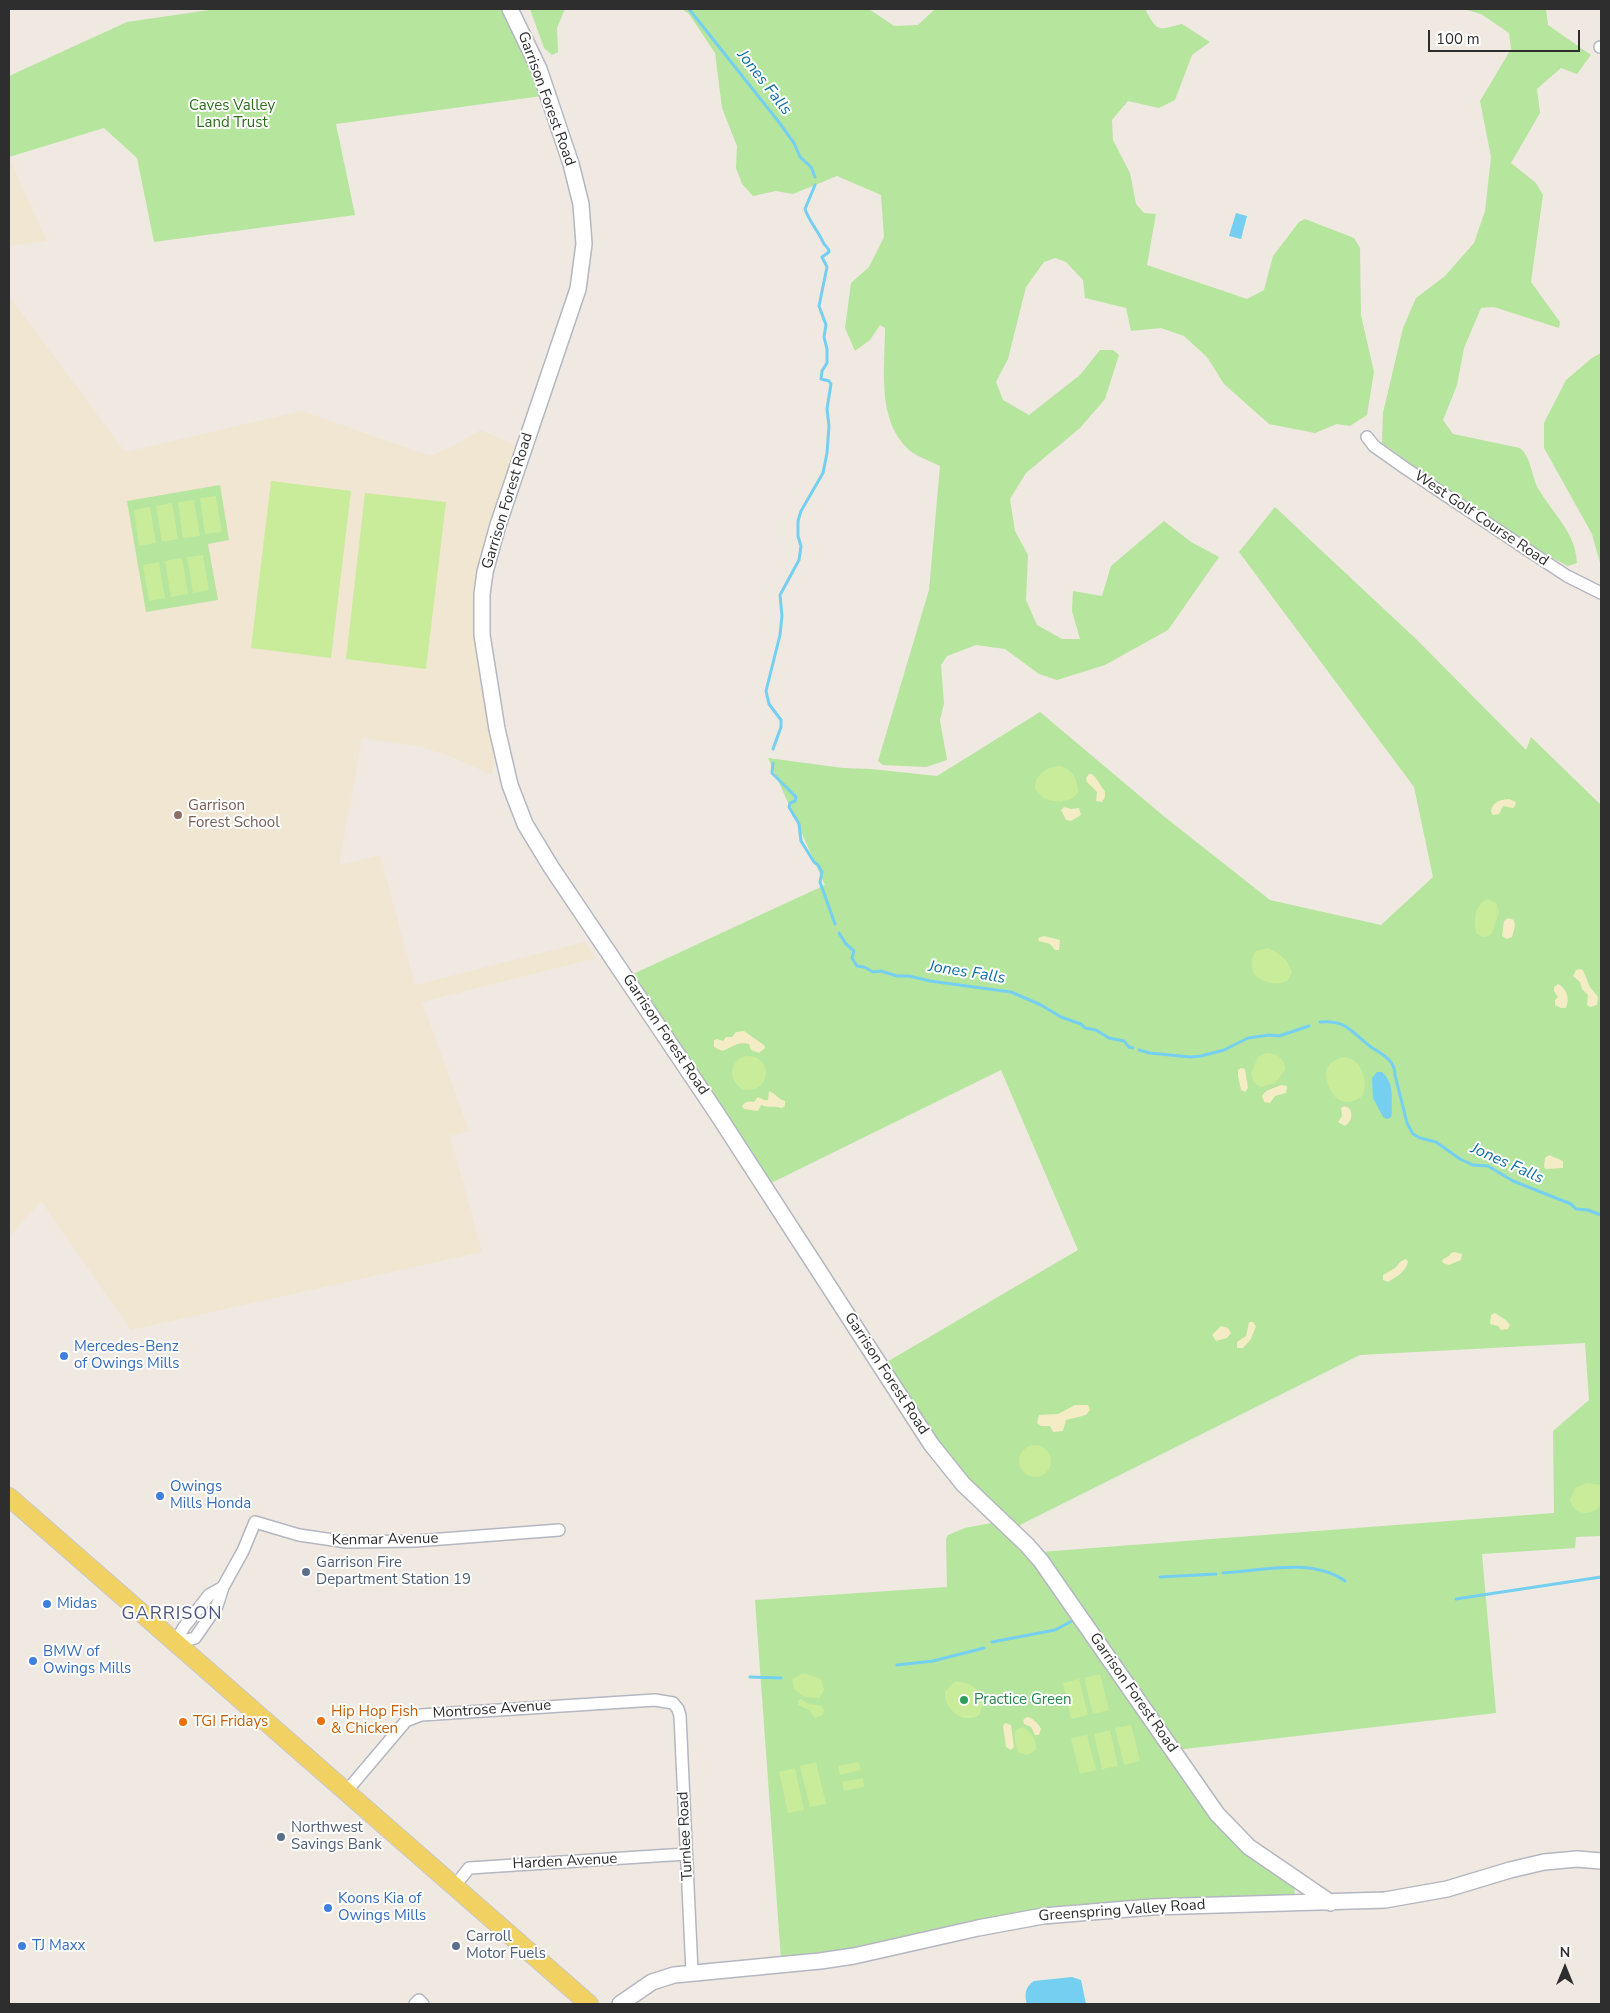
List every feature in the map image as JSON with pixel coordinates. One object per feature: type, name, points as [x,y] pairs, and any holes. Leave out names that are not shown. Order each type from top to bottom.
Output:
[{"type":"main road","name":"Garrison Forest Road","points":[[510,9],[538,69],[570,164],[581,204],[584,244],[578,289],[489,552],[482,594],[482,635],[497,729],[510,785],[525,824],[541,852],[716,1112],[864,1342],[941,1457],[963,1484],[1027,1544],[1041,1561],[1217,1814],[1249,1847],[1331,1903]]},
{"type":"main road","points":[[9,1497],[588,2004]]},
{"type":"main road","name":"Greenspring Valley Road","points":[[620,2004],[652,1982],[666,1977],[692,1972],[820,1961],[888,1949],[1008,1921],[1075,1912],[1188,1906],[1385,1900],[1420,1895],[1544,1862],[1576,1859],[1601,1861]]},
{"type":"street","name":"West Golf Course Road","points":[[1367,437],[1374,446],[1404,468],[1567,576],[1601,593]]},
{"type":"street","name":"Kenmar Avenue","points":[[175,1643],[194,1638],[217,1606],[223,1587],[243,1552],[255,1522],[299,1535],[347,1542],[415,1541],[559,1530]]},
{"type":"street","name":"Montrose Avenue","points":[[345,1792],[398,1729],[412,1717],[655,1700],[673,1703]]},
{"type":"street","name":"Turnlee Road","points":[[673,1703],[678,1709],[680,1716],[692,1972]]},
{"type":"street","name":"Harden Avenue","points":[[454,1887],[469,1868],[686,1854]]},
{"type":"shaded area","points":[[9,158],[47,241],[9,246]]},
{"type":"shaded area","name":"Garrison Forest School","points":[[9,296],[125,452],[302,411],[430,456],[451,447],[480,430],[518,446],[485,549],[495,746],[492,775],[450,756],[421,747],[362,738],[339,865],[380,855],[415,985],[585,942],[596,958],[422,1002],[469,1131],[450,1136],[482,1252],[131,1330],[41,1201],[9,1237]]},
{"type":"green space","name":"Caves Valley Land Trust","points":[[216,9],[505,9],[542,96],[336,124],[355,215],[154,242],[137,158],[104,128],[9,157],[9,76],[127,22]]},
{"type":"green space","points":[[530,9],[565,9],[557,28],[558,52],[552,55],[544,48]]},
{"type":"green space","points":[[682,9],[869,9],[894,26],[918,25],[935,9],[1145,9],[1159,28],[1168,28],[1182,24],[1210,42],[1192,55],[1175,100],[1159,108],[1128,101],[1112,120],[1113,140],[1130,173],[1136,204],[1144,213],[1156,214],[1147,265],[1247,299],[1264,290],[1273,256],[1299,222],[1305,219],[1354,238],[1360,248],[1361,315],[1374,372],[1367,415],[1350,426],[1337,424],[1315,433],[1269,424],[1224,384],[1207,357],[1184,336],[1161,328],[1131,331],[1126,308],[1085,298],[1083,280],[1066,262],[1055,258],[1044,262],[1026,287],[1008,359],[996,382],[1003,400],[1029,415],[1080,375],[1100,350],[1113,350],[1119,355],[1105,399],[1080,428],[1026,473],[1010,499],[1015,531],[1028,555],[1026,600],[1037,625],[1062,639],[1080,639],[1072,611],[1073,591],[1102,596],[1111,566],[1164,521],[1191,542],[1219,557],[1168,630],[1105,665],[1057,680],[1039,674],[1005,649],[976,645],[947,656],[941,665],[944,703],[940,720],[947,760],[926,767],[883,765],[878,761],[929,590],[940,466],[909,450],[898,438],[891,424],[887,408],[884,376],[885,328],[880,325],[870,340],[855,351],[845,328],[851,283],[869,267],[884,237],[881,195],[837,176],[793,194],[776,191],[753,196],[742,184],[736,168],[737,146],[722,108],[715,53],[689,14]]},
{"type":"green space","points":[[1463,9],[1546,9],[1548,25],[1591,55],[1577,74],[1561,68],[1537,89],[1540,113],[1511,163],[1536,183],[1543,195],[1531,282],[1560,322],[1559,328],[1494,307],[1481,308],[1464,348],[1457,385],[1443,420],[1453,434],[1520,448],[1524,452],[1539,490],[1573,542],[1577,563],[1568,566],[1512,537],[1382,443],[1383,413],[1403,328],[1416,298],[1445,276],[1474,243],[1485,211],[1491,157],[1480,101],[1511,49],[1509,33],[1481,14]]},
{"type":"green space","points":[[1601,353],[1601,567],[1592,534],[1544,448],[1544,423],[1566,380],[1592,358]]},
{"type":"green space","points":[[271,481],[351,491],[331,658],[251,648]]},
{"type":"green space","points":[[220,485],[229,540],[208,544],[218,600],[146,612],[127,501]]},
{"type":"green space","points":[[365,493],[446,502],[426,669],[346,659]]},
{"type":"green space","points":[[216,496],[222,532],[205,534],[200,498]]},
{"type":"green space","points":[[194,500],[200,536],[183,538],[178,502]]},
{"type":"green space","points":[[172,503],[178,539],[162,542],[156,506]]},
{"type":"green space","points":[[150,507],[156,543],[139,546],[134,510]]},
{"type":"green space","points":[[1275,507],[1416,639],[1526,750],[1531,737],[1601,805],[1601,1536],[1576,1537],[1575,1548],[1482,1554],[1496,1713],[1167,1751],[1294,1886],[1295,1898],[1152,1901],[781,1960],[755,1600],[947,1587],[946,1539],[948,1535],[965,1528],[1007,1520],[952,1465],[885,1363],[1078,1250],[1001,1070],[769,1184],[631,975],[825,885],[768,758],[843,768],[937,776],[1040,712],[1166,818],[1270,900],[1381,925],[1433,877],[1414,787],[1239,552]],"holes":[[[1585,1343],[1589,1400],[1553,1431],[1554,1513],[1040,1552],[1016,1527],[1360,1355]]]},
{"type":"green space","points":[[203,555],[209,590],[193,593],[187,557]]},
{"type":"green space","points":[[182,558],[188,594],[171,597],[165,561]]},
{"type":"green space","points":[[159,562],[165,598],[149,601],[143,565]]},
{"type":"green space","points":[[1061,766],[1069,770],[1074,776],[1078,793],[1068,800],[1049,800],[1038,793],[1035,783],[1047,769]]},
{"type":"green space","points":[[1487,899],[1496,903],[1499,912],[1492,933],[1489,936],[1482,937],[1476,933],[1475,918],[1477,909]]},
{"type":"green space","points":[[1268,948],[1280,955],[1289,964],[1292,973],[1287,981],[1270,983],[1254,974],[1252,962],[1254,954],[1256,951]]},
{"type":"green space","points":[[1266,1053],[1280,1057],[1284,1063],[1285,1070],[1275,1083],[1261,1087],[1254,1083],[1251,1073],[1258,1057]]},
{"type":"green space","points":[[749,1056],[761,1061],[766,1073],[761,1085],[749,1090],[737,1085],[732,1073],[737,1061]]},
{"type":"green space","points":[[1339,1058],[1352,1060],[1364,1075],[1365,1089],[1363,1095],[1356,1100],[1342,1101],[1332,1093],[1329,1086],[1326,1070],[1331,1063]]},
{"type":"green space","points":[[1035,1445],[1046,1450],[1051,1461],[1046,1472],[1035,1477],[1024,1472],[1019,1461],[1024,1450]]},
{"type":"green space","points":[[1586,1483],[1601,1485],[1601,1506],[1592,1512],[1583,1513],[1575,1509],[1570,1500],[1575,1488]]},
{"type":"green space","points":[[803,1673],[821,1679],[824,1690],[819,1698],[805,1697],[794,1689],[792,1679]]},
{"type":"green space","points":[[1100,1674],[1109,1710],[1093,1714],[1084,1678]]},
{"type":"green space","points":[[1079,1679],[1088,1715],[1071,1719],[1063,1683]]},
{"type":"green space","name":"Practice Green","points":[[954,1682],[968,1684],[978,1691],[983,1702],[979,1715],[973,1718],[961,1717],[951,1710],[945,1692]]},
{"type":"green space","points":[[801,1699],[809,1704],[822,1706],[824,1710],[823,1715],[815,1718],[809,1710],[798,1705],[798,1700]]},
{"type":"green space","points":[[1131,1725],[1140,1761],[1124,1765],[1115,1728]]},
{"type":"green space","points":[[1022,1727],[1030,1733],[1036,1743],[1036,1750],[1028,1755],[1019,1753],[1016,1742],[1015,1731]]},
{"type":"green space","points":[[1110,1730],[1118,1766],[1102,1769],[1094,1734]]},
{"type":"green space","points":[[1087,1735],[1096,1770],[1080,1774],[1071,1738]]},
{"type":"green space","points":[[816,1762],[826,1804],[810,1807],[800,1766]]},
{"type":"green space","points":[[859,1762],[861,1770],[840,1775],[838,1766]]},
{"type":"green space","points":[[795,1768],[804,1810],[788,1813],[779,1772]]},
{"type":"green space","points":[[863,1778],[864,1787],[844,1791],[842,1782]]},
{"type":"sand","points":[[1089,774],[1094,776],[1105,791],[1105,797],[1102,802],[1096,801],[1097,792],[1087,782],[1086,778]]},
{"type":"sand","points":[[1509,799],[1516,802],[1513,808],[1503,806],[1499,814],[1493,815],[1491,812],[1494,804]]},
{"type":"sand","points":[[1064,807],[1071,809],[1079,808],[1081,815],[1071,821],[1066,820],[1061,810]]},
{"type":"sand","points":[[1508,918],[1514,920],[1515,926],[1512,937],[1507,939],[1502,936],[1504,921]]},
{"type":"sand","points":[[1044,936],[1060,940],[1059,950],[1055,950],[1050,944],[1039,941],[1038,938]]},
{"type":"sand","points":[[1576,970],[1583,970],[1590,987],[1598,997],[1597,1005],[1590,1007],[1587,1005],[1588,995],[1582,989],[1580,982],[1573,976]]},
{"type":"sand","points":[[1558,984],[1564,988],[1567,994],[1566,1008],[1555,1005],[1555,1000],[1558,997],[1554,987]]},
{"type":"sand","points":[[744,1031],[764,1045],[765,1048],[759,1053],[751,1050],[749,1044],[745,1043],[722,1051],[714,1047],[714,1040],[723,1041],[726,1037],[732,1037],[736,1032]]},
{"type":"sand","points":[[1241,1068],[1245,1069],[1248,1088],[1245,1092],[1241,1090],[1238,1076],[1238,1070]]},
{"type":"sand","points":[[1281,1085],[1287,1086],[1286,1093],[1275,1096],[1270,1103],[1264,1102],[1262,1096],[1266,1091]]},
{"type":"sand","points":[[769,1091],[785,1101],[785,1106],[782,1108],[761,1105],[758,1111],[744,1109],[742,1106],[747,1102],[754,1102],[758,1097],[768,1100]]},
{"type":"sand","points":[[1344,1106],[1351,1110],[1352,1115],[1345,1126],[1338,1122],[1342,1116],[1341,1108]]},
{"type":"sand","points":[[1549,1155],[1563,1161],[1563,1168],[1546,1169],[1544,1167],[1545,1158]]},
{"type":"sand","points":[[1454,1252],[1462,1254],[1461,1260],[1449,1265],[1443,1263],[1442,1260]]},
{"type":"sand","points":[[1405,1259],[1408,1261],[1407,1265],[1401,1273],[1388,1282],[1383,1280],[1383,1275]]},
{"type":"sand","points":[[1495,1313],[1506,1320],[1510,1325],[1508,1329],[1501,1330],[1498,1326],[1490,1324],[1491,1315]]},
{"type":"sand","points":[[1249,1322],[1253,1322],[1256,1326],[1251,1339],[1243,1348],[1237,1348],[1237,1342],[1246,1336]]},
{"type":"sand","points":[[1221,1326],[1228,1328],[1231,1333],[1227,1338],[1216,1341],[1212,1335]]},
{"type":"sand","points":[[1075,1405],[1088,1405],[1090,1410],[1086,1415],[1066,1420],[1063,1431],[1053,1432],[1050,1426],[1041,1426],[1037,1423],[1039,1415],[1058,1414]]},
{"type":"sand","points":[[1027,1717],[1039,1725],[1041,1729],[1039,1735],[1035,1735],[1031,1727],[1024,1724],[1023,1720]]},
{"type":"sand","points":[[1005,1723],[1011,1725],[1014,1747],[1011,1750],[1006,1747],[1003,1726]]},
{"type":"water","points":[[1236,213],[1247,216],[1241,239],[1229,236]]},
{"type":"water","points":[[1377,1072],[1382,1072],[1391,1086],[1392,1113],[1391,1117],[1387,1119],[1383,1117],[1373,1098],[1372,1078]]},
{"type":"water","points":[[1072,1977],[1081,1980],[1086,2004],[1027,2004],[1026,1991],[1034,1981]]},
{"type":"waterway","name":"Jones Falls","points":[[689,9],[778,121],[794,143],[800,157],[811,167],[815,177]]},
{"type":"waterway","name":"Jones Falls","points":[[773,749],[781,727],[781,720],[769,704],[766,691],[780,635],[782,616],[780,595],[799,560],[801,546],[798,536],[798,521],[801,511],[823,473],[827,453],[829,426],[827,409],[831,384],[829,381],[821,379],[822,371],[827,363],[827,349],[824,337],[826,325],[819,306],[827,267],[822,257],[829,252],[805,209],[815,185]]},
{"type":"waterway","name":"Jones Falls","points":[[773,763],[772,773],[796,797],[789,807],[799,824],[801,841],[822,872],[820,882],[835,924]]},
{"type":"waterway","name":"Jones Falls","points":[[839,933],[846,944],[854,951],[852,958],[857,966],[864,967],[873,972],[881,971],[897,976],[909,976],[930,981],[1011,992],[1041,1005],[1061,1017],[1081,1024],[1085,1028],[1096,1030],[1109,1038],[1124,1041],[1129,1047],[1133,1048]]},
{"type":"waterway","name":"Jones Falls","points":[[1320,1022],[1343,1025],[1391,1062],[1407,1123],[1413,1134],[1436,1142],[1460,1159],[1473,1165],[1488,1166],[1513,1181],[1571,1204],[1576,1209],[1588,1210],[1601,1215]]},
{"type":"waterway","name":"Jones Falls","points":[[1139,1050],[1190,1057],[1201,1056],[1224,1050],[1248,1038],[1269,1035],[1279,1036],[1309,1026]]},
{"type":"waterway","points":[[1223,1573],[1302,1567],[1317,1569],[1345,1581]]},
{"type":"waterway","points":[[1160,1577],[1216,1574]]},
{"type":"waterway","points":[[1456,1599],[1601,1577]]},
{"type":"waterway","points":[[992,1642],[1055,1630],[1072,1621]]},
{"type":"waterway","points":[[897,1665],[933,1661],[984,1648]]},
{"type":"waterway","points":[[750,1677],[781,1678]]},
{"type":"place","name":"Garrison Forest School","points":[[178,815]]},
{"type":"place","name":"Mercedes-Benz of Owings Mills","points":[[64,1356]]},
{"type":"place","name":"Owings Mills Honda","points":[[160,1496]]},
{"type":"place","name":"Garrison Fire Department Station 19","points":[[306,1572]]},
{"type":"place","name":"Midas","points":[[47,1604]]},
{"type":"place","name":"BMW of Owings Mills","points":[[33,1661]]},
{"type":"place","name":"Practice Green","points":[[964,1700]]},
{"type":"place","name":"Hip Hop Fish & Chicken","points":[[321,1721]]},
{"type":"place","name":"TGI Fridays","points":[[183,1722]]},
{"type":"place","name":"Northwest Savings Bank","points":[[281,1837]]},
{"type":"place","name":"Koons Kia of Owings Mills","points":[[328,1908]]},
{"type":"place","name":"TJ Maxx","points":[[22,1946]]},
{"type":"place","name":"Carroll Motor Fuels","points":[[456,1946]]},
{"type":"district","name":"GARRISON","points":[[172,1615]]}]
